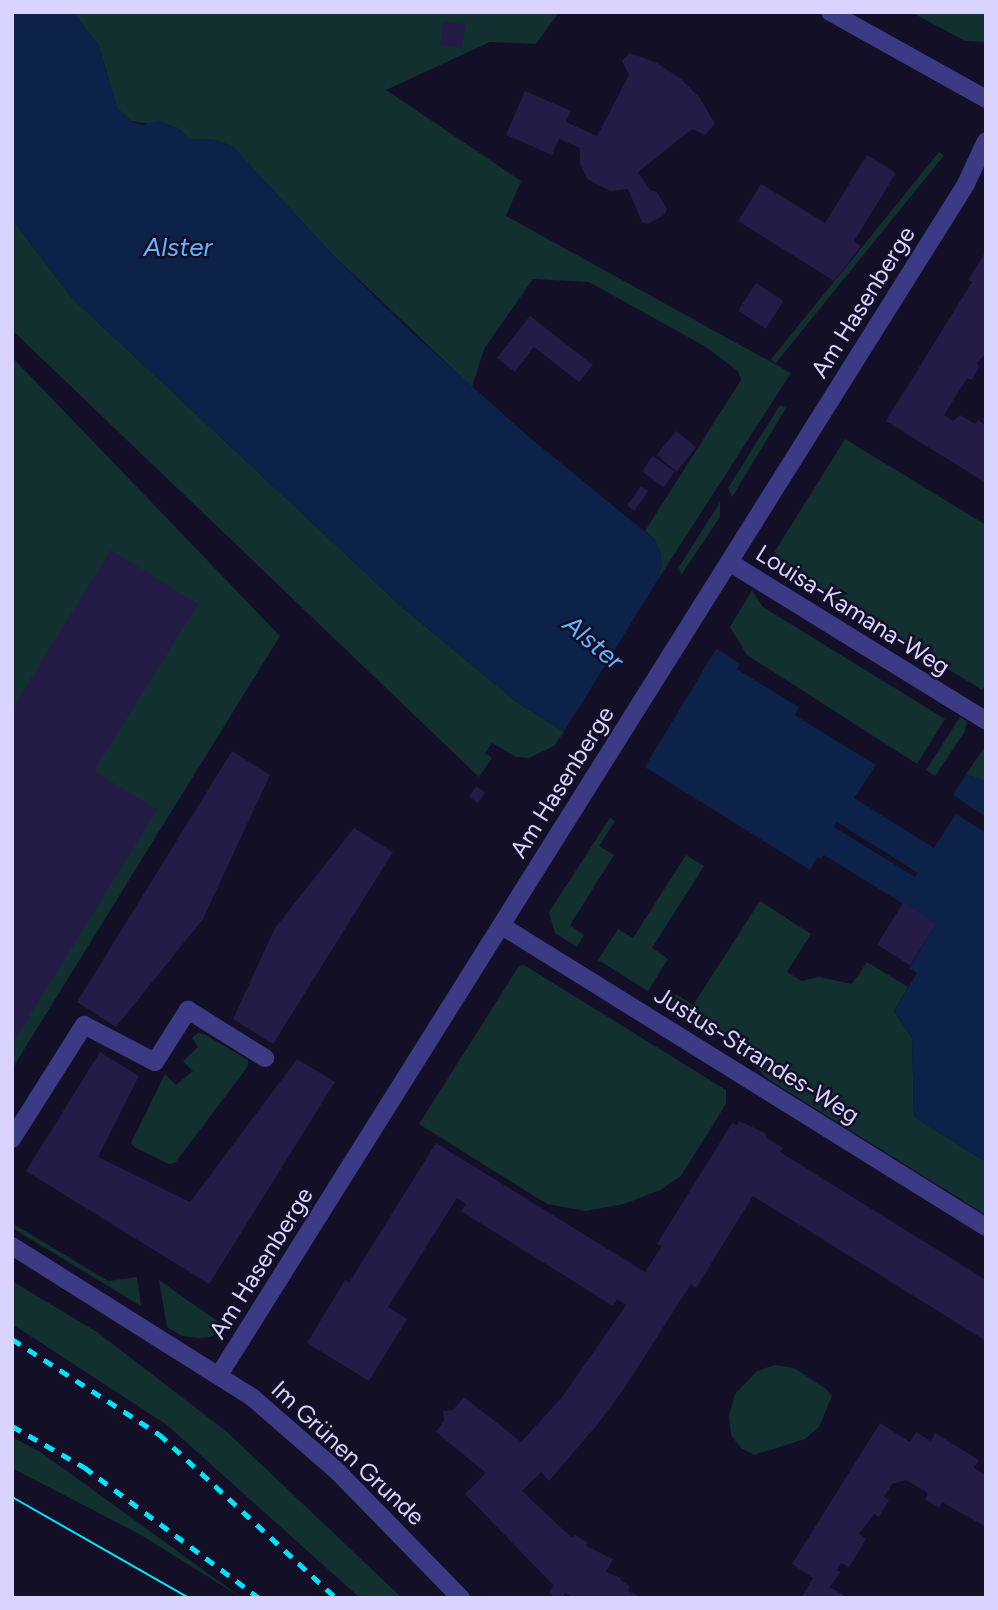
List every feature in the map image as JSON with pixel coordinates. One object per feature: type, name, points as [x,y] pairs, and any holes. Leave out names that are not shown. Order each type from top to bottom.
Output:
[{"type":"street","points":[[830,12],[986,99]]},
{"type":"street","name":"Am Hasenberge","points":[[219,1376],[966,184],[986,141]]},
{"type":"street","name":"Louisa-Kamana-Weg","points":[[729,562],[986,721]]},
{"type":"street","name":"Justus-Strandes-Weg","points":[[502,926],[986,1227]]},
{"type":"street","points":[[12,1139],[83,1024],[155,1062],[188,1010],[265,1058]]},
{"type":"street","name":"Im Grünen Grunde","points":[[12,1246],[253,1398],[299,1435],[461,1598]]},
{"type":"green space","points":[[73,12],[559,12],[536,44],[490,42],[386,90],[521,181],[506,216],[791,373],[657,581],[662,565],[655,540],[645,531],[741,380],[738,371],[706,347],[589,282],[533,279],[484,349],[472,387],[332,254],[232,146],[215,140],[189,139],[178,128],[131,121],[117,108],[99,46]]},
{"type":"green space","points":[[911,12],[986,12],[986,42],[965,41]]},
{"type":"green space","points":[[939,152],[944,156],[776,363],[771,359]]},
{"type":"green space","points":[[12,219],[72,298],[403,608],[518,703],[564,732],[554,746],[529,758],[516,757],[492,743],[485,753],[492,758],[479,777],[12,330]]},
{"type":"green space","points":[[12,357],[280,636],[12,1069]]},
{"type":"green space","points":[[780,405],[786,408],[732,497],[728,488]]},
{"type":"green space","points":[[845,439],[986,525],[986,684],[982,690],[778,563],[775,551]]},
{"type":"green space","points":[[720,502],[720,517],[681,575],[679,567]]},
{"type":"green space","points":[[752,590],[763,607],[945,719],[917,764],[747,655],[730,627]]},
{"type":"green space","points":[[960,717],[967,721],[965,731],[935,776],[926,770]]},
{"type":"green space","points":[[986,745],[986,782],[966,774]]},
{"type":"green space","points":[[610,818],[615,821],[599,846],[614,855],[570,925],[584,935],[577,947],[555,933],[549,912]]},
{"type":"green space","points":[[686,855],[704,866],[652,948],[668,959],[648,991],[598,960],[618,929],[633,938]]},
{"type":"green space","points":[[760,901],[811,934],[787,972],[802,981],[819,977],[852,984],[867,962],[908,987],[894,1011],[912,1038],[914,1117],[986,1162],[986,1215],[768,1079],[731,1044],[669,1005],[676,994],[693,1005]]},
{"type":"green space","points":[[524,965],[726,1090],[726,1104],[681,1176],[660,1190],[624,1204],[586,1211],[547,1204],[419,1124],[519,966]]},
{"type":"green space","points":[[198,1033],[248,1060],[248,1066],[175,1163],[169,1164],[131,1143],[165,1074],[176,1085],[193,1071],[183,1061],[198,1047],[192,1038]]},
{"type":"green space","points":[[12,1223],[108,1281],[137,1277],[141,1306],[12,1228]]},
{"type":"green space","points":[[159,1280],[228,1328],[210,1337],[199,1338],[182,1336],[167,1327]]},
{"type":"green space","points":[[12,1281],[97,1332],[226,1431],[402,1598],[360,1598],[167,1425],[12,1324]]},
{"type":"green space","points":[[775,1365],[794,1368],[832,1396],[819,1427],[805,1439],[754,1455],[741,1448],[731,1435],[729,1416],[735,1394],[757,1371]]},
{"type":"green space","points":[[12,1437],[42,1453],[242,1598],[141,1535],[12,1468]]},
{"type":"water","name":"Alster","points":[[12,12],[73,12],[99,46],[117,108],[131,121],[143,125],[158,121],[178,128],[189,139],[215,140],[232,146],[332,254],[409,330],[529,437],[655,540],[660,549],[662,565],[657,581],[644,603],[736,661],[740,664],[737,669],[799,707],[795,715],[876,765],[854,798],[934,848],[956,814],[986,833],[986,1162],[914,1117],[912,1038],[894,1011],[917,973],[909,968],[936,924],[824,855],[821,859],[817,857],[810,870],[571,721],[564,732],[518,703],[403,608],[72,298],[12,219]],"holes":[[[837,822],[918,873],[915,877],[834,827]]]},
{"type":"water","points":[[966,774],[986,782],[986,817],[953,795]]},
{"type":"pier","points":[[657,581],[660,583],[648,602],[718,646],[643,770],[572,725],[567,733],[564,732]]},
{"type":"pier","points":[[740,664],[802,705],[800,714],[878,762],[879,767],[795,715],[799,707],[737,669]]},
{"type":"building","points":[[444,21],[466,25],[461,48],[440,45]]},
{"type":"building","points":[[630,53],[657,63],[681,79],[700,98],[715,124],[705,135],[692,129],[638,172],[650,190],[657,192],[667,209],[664,215],[648,224],[642,222],[628,189],[610,191],[587,179],[580,163],[580,148],[559,139],[552,155],[506,135],[525,91],[571,111],[566,122],[597,136],[629,75],[622,61]]},
{"type":"building","points":[[867,155],[896,173],[854,241],[861,246],[834,281],[738,221],[761,184],[825,223]]},
{"type":"building","points":[[986,251],[986,353],[977,363],[979,367],[972,380],[967,378],[944,415],[953,421],[960,415],[975,424],[978,420],[986,426],[986,483],[886,421],[972,282],[968,280]]},
{"type":"building","points":[[756,283],[784,301],[766,329],[738,311]]},
{"type":"building","points":[[530,316],[593,365],[579,382],[534,347],[515,372],[497,358]]},
{"type":"building","points":[[676,431],[696,447],[677,471],[656,455]]},
{"type":"building","points":[[653,456],[675,472],[664,487],[642,471]]},
{"type":"building","points":[[641,486],[648,491],[634,511],[627,505]]},
{"type":"building","points":[[111,550],[198,604],[94,771],[157,810],[12,1044],[12,709]]},
{"type":"building","points":[[232,751],[270,775],[203,919],[116,1027],[77,1002]]},
{"type":"building","points":[[476,786],[485,792],[478,803],[469,797]]},
{"type":"building","points":[[354,828],[393,852],[273,1044],[233,1019],[275,928]]},
{"type":"building","points":[[903,903],[936,924],[910,965],[877,945]]},
{"type":"building","points":[[100,1052],[139,1076],[98,1157],[190,1202],[297,1059],[335,1082],[209,1284],[26,1171]]},
{"type":"building","points":[[739,1121],[765,1133],[768,1139],[783,1148],[780,1152],[986,1280],[986,1341],[753,1196],[696,1288],[691,1284],[625,1387],[597,1425],[549,1481],[541,1472],[522,1491],[572,1538],[575,1535],[588,1543],[586,1546],[613,1559],[606,1572],[621,1578],[620,1580],[630,1586],[628,1591],[643,1598],[574,1598],[565,1593],[563,1598],[556,1598],[549,1593],[553,1585],[465,1494],[486,1473],[436,1432],[444,1421],[443,1411],[453,1410],[464,1397],[521,1442],[563,1396],[626,1305],[617,1299],[613,1306],[461,1211],[466,1204],[457,1198],[388,1307],[407,1319],[369,1381],[307,1343],[345,1280],[349,1283],[436,1143],[645,1272],[662,1246],[657,1244],[732,1123],[737,1125]]},
{"type":"building","points":[[880,1423],[910,1442],[916,1432],[931,1441],[935,1433],[979,1460],[974,1468],[986,1475],[986,1527],[942,1502],[939,1508],[925,1499],[928,1493],[906,1480],[892,1484],[884,1497],[889,1500],[879,1517],[874,1514],[859,1534],[866,1539],[849,1567],[841,1563],[837,1570],[840,1572],[830,1587],[848,1598],[801,1598],[813,1578],[792,1564]]},
{"type":"tram line","points":[[12,1497],[189,1598]]},
{"type":"railway","points":[[12,1339],[159,1434],[336,1598]]},
{"type":"railway","points":[[12,1426],[84,1467],[259,1598]]}]
